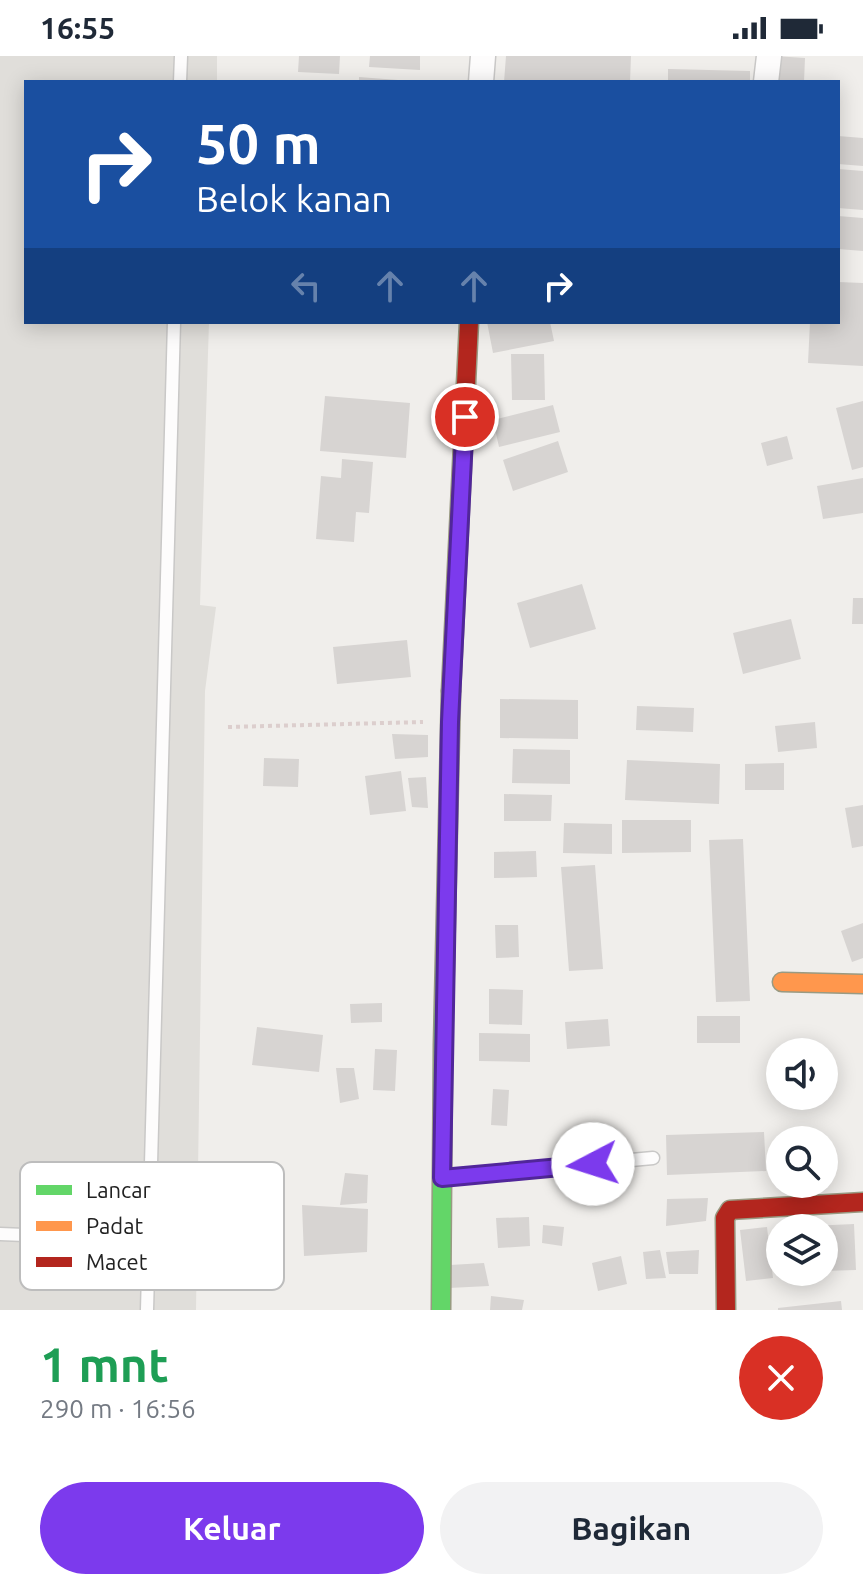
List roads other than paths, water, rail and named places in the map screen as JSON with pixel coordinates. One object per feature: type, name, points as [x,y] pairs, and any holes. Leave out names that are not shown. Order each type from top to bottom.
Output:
[{"type":"street","points":[[481,80],[483,56]]},
{"type":"street","points":[[766,80],[769,56]]},
{"type":"street","points":[[441,1310],[450,722],[469,324]]},
{"type":"street","points":[[782,982],[863,984]]},
{"type":"street","points":[[726,1310],[725,1218],[730,1210],[863,1202]]},
{"type":"lane","points":[[180,80],[181,56]]},
{"type":"lane","points":[[151,1162],[174,324]]},
{"type":"lane","points":[[442,1178],[653,1158]]},
{"type":"lane","points":[[0,1234],[20,1235]]},
{"type":"lane","points":[[147,1310],[148,1290]]}]
